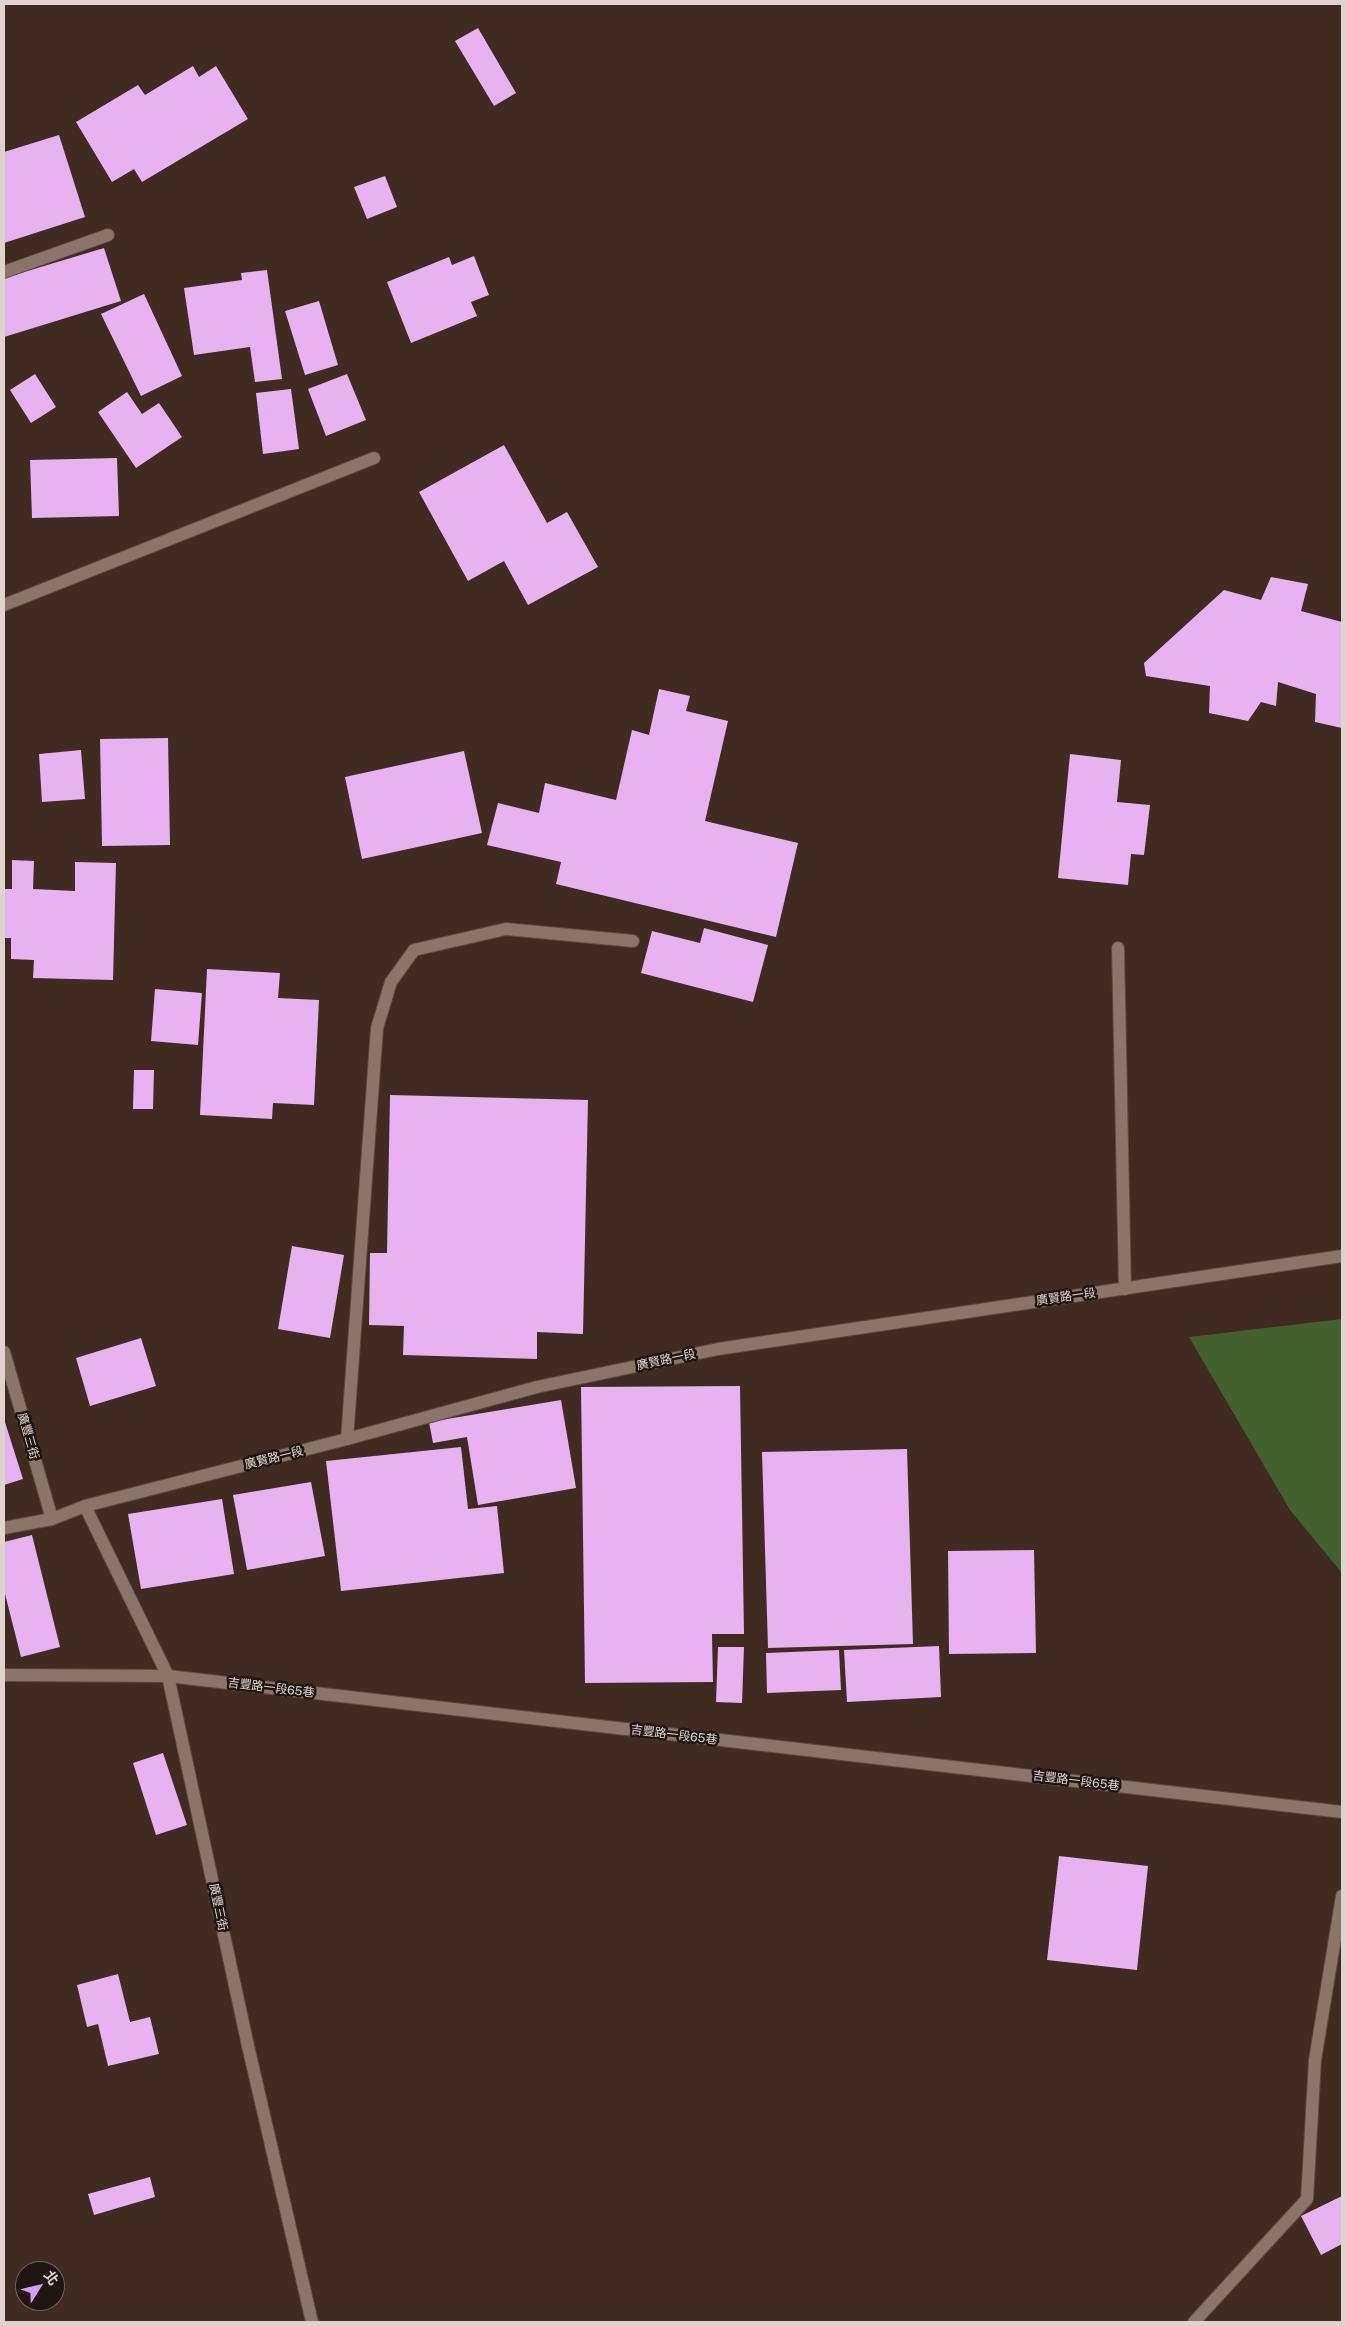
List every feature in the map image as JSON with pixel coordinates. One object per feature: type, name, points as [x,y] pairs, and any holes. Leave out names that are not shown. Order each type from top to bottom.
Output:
[{"type":"street","points":[[4,272],[108,235]]},
{"type":"street","points":[[4,605],[374,458]]},
{"type":"street","points":[[347,1439],[377,1028],[391,982],[414,950],[506,929],[633,941]]},
{"type":"street","points":[[1118,948],[1125,1289]]},
{"type":"street","name":"廣賢路一段","points":[[4,1528],[52,1519],[85,1506],[347,1439],[537,1387],[718,1349],[1342,1256]]},
{"type":"street","name":"廣豐三街","points":[[4,1352],[52,1519]]},
{"type":"street","name":"廣豐三街","points":[[85,1506],[168,1676],[248,2046],[312,2322]]},
{"type":"street","name":"吉豐路一段65巷","points":[[4,1675],[168,1676],[1342,1812]]},
{"type":"street","points":[[1194,2322],[1307,2199],[1315,2060],[1342,1896]]},
{"type":"green space","points":[[1342,1319],[1342,1573],[1290,1510],[1189,1337]]},
{"type":"building","points":[[478,28],[516,93],[494,106],[455,41]]},
{"type":"building","points":[[193,66],[199,77],[216,66],[248,119],[142,182],[134,169],[112,182],[76,122],[138,85],[145,95]]},
{"type":"building","points":[[59,135],[85,217],[4,243],[4,152]]},
{"type":"building","points":[[385,176],[397,207],[367,219],[354,187]]},
{"type":"building","points":[[104,248],[121,301],[4,337],[4,278]]},
{"type":"building","points":[[474,256],[489,295],[471,302],[477,316],[411,343],[387,282],[449,257],[452,265]]},
{"type":"building","points":[[267,270],[282,379],[255,382],[250,347],[194,355],[184,288],[242,280],[241,273]]},
{"type":"building","points":[[144,294],[182,376],[141,396],[101,314]]},
{"type":"building","points":[[319,301],[338,365],[305,375],[285,311]]},
{"type":"building","points":[[35,374],[56,407],[31,423],[10,390]]},
{"type":"building","points":[[347,374],[366,420],[326,436],[308,389]]},
{"type":"building","points":[[291,389],[299,449],[263,454],[256,393]]},
{"type":"building","points":[[127,392],[142,414],[159,403],[182,437],[136,468],[98,412]]},
{"type":"building","points":[[504,445],[547,523],[567,512],[598,567],[528,605],[504,561],[468,581],[419,492]]},
{"type":"building","points":[[117,458],[119,516],[32,518],[30,460]]},
{"type":"building","points":[[1271,577],[1308,584],[1301,611],[1342,622],[1342,728],[1315,722],[1316,694],[1278,682],[1276,706],[1261,702],[1248,721],[1209,713],[1210,686],[1146,676],[1144,663],[1224,590],[1261,600]]},
{"type":"building","points":[[659,689],[690,696],[686,711],[728,721],[705,821],[798,843],[776,937],[556,884],[561,862],[487,845],[498,803],[539,813],[545,783],[616,800],[632,730],[649,735]]},
{"type":"building","points":[[168,738],[170,845],[102,846],[100,739]]},
{"type":"building","points":[[81,750],[85,799],[42,802],[39,754]]},
{"type":"building","points":[[464,751],[482,833],[362,859],[345,777]]},
{"type":"building","points":[[1070,754],[1121,760],[1117,802],[1150,805],[1144,855],[1131,854],[1128,885],[1058,878]]},
{"type":"building","points":[[12,860],[34,861],[33,889],[75,891],[75,862],[116,863],[113,980],[33,978],[34,960],[11,959],[11,938],[4,938],[4,889],[12,889]]},
{"type":"building","points":[[704,928],[768,945],[753,1002],[641,973],[652,931],[700,943]]},
{"type":"building","points":[[207,969],[280,973],[278,998],[319,1000],[314,1105],[273,1103],[272,1119],[200,1115]]},
{"type":"building","points":[[155,989],[202,993],[198,1045],[151,1041]]},
{"type":"building","points":[[134,1070],[154,1070],[153,1109],[133,1109]]},
{"type":"building","points":[[390,1095],[588,1100],[583,1334],[537,1332],[537,1359],[403,1355],[404,1326],[369,1325],[370,1253],[387,1253]]},
{"type":"building","points":[[292,1246],[344,1255],[330,1338],[278,1329]]},
{"type":"building","points":[[141,1338],[156,1386],[90,1406],[76,1358]]},
{"type":"building","points":[[740,1386],[744,1634],[712,1634],[713,1682],[585,1683],[581,1387]]},
{"type":"building","points":[[561,1400],[576,1488],[478,1505],[467,1437],[433,1443],[429,1422]]},
{"type":"building","points":[[4,1419],[23,1479],[4,1485]]},
{"type":"building","points":[[461,1447],[468,1509],[497,1506],[504,1573],[341,1591],[326,1461]]},
{"type":"building","points":[[907,1449],[913,1644],[768,1648],[762,1452]]},
{"type":"building","points":[[311,1482],[325,1556],[247,1570],[233,1495]]},
{"type":"building","points":[[222,1499],[234,1574],[141,1589],[128,1514]]},
{"type":"building","points":[[32,1535],[60,1647],[21,1657],[4,1590],[4,1542]]},
{"type":"building","points":[[1034,1550],[1036,1653],[949,1654],[948,1551]]},
{"type":"building","points":[[939,1646],[941,1697],[847,1702],[844,1650]]},
{"type":"building","points":[[718,1647],[744,1647],[742,1703],[716,1702]]},
{"type":"building","points":[[839,1650],[841,1690],[767,1693],[766,1653]]},
{"type":"building","points":[[163,1753],[187,1825],[156,1835],[133,1763]]},
{"type":"building","points":[[1059,1856],[1148,1866],[1137,1970],[1047,1960]]},
{"type":"building","points":[[118,1974],[130,2022],[150,2017],[159,2054],[108,2066],[98,2024],[87,2027],[77,1985]]},
{"type":"building","points":[[150,2177],[155,2197],[94,2215],[88,2194]]},
{"type":"building","points":[[1342,2196],[1342,2244],[1321,2255],[1301,2216]]}]
